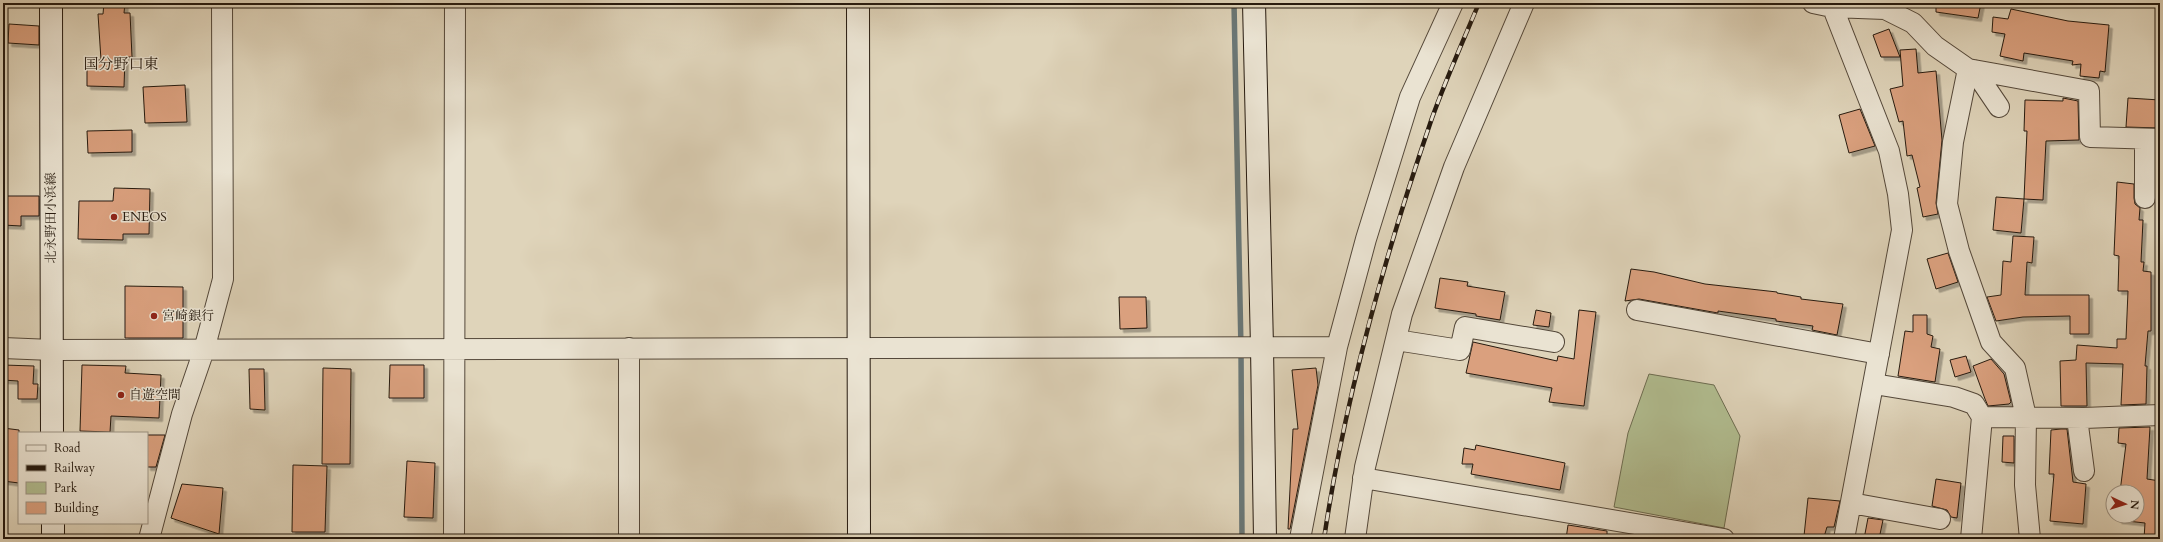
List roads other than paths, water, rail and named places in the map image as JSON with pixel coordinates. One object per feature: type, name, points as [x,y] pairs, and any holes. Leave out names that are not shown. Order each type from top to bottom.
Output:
[{"type":"street","name":"北永野田小浜線","points":[[51,3],[52,432]]},
{"type":"street","points":[[149,539],[182,414],[204,350],[223,279],[222,3]]},
{"type":"street","points":[[454,3],[454,539]]},
{"type":"street","points":[[858,3],[859,539]]},
{"type":"street","points":[[1254,3],[1250,347],[1265,539]]},
{"type":"street","points":[[1300,539],[1337,347],[1366,239],[1410,98],[1453,3]]},
{"type":"street","points":[[1355,539],[1363,478],[1402,314],[1454,167],[1524,3]]},
{"type":"street","points":[[1813,3],[1885,9],[1913,23],[1935,46],[1971,69],[1999,107]]},
{"type":"street","points":[[1912,3],[1913,23]]},
{"type":"street","points":[[1832,5],[1889,151],[1898,194],[1902,230],[1844,539]]},
{"type":"street","points":[[1971,69],[2089,91],[2090,138],[2153,139],[2145,198]]},
{"type":"street","points":[[1971,69],[1953,142],[1947,204],[1959,251],[1991,342],[2015,368],[2026,417],[2025,485],[2030,539]]},
{"type":"street","points":[[1637,310],[1879,354]]},
{"type":"street","points":[[1396,340],[1460,350],[1465,327],[1554,342]]},
{"type":"street","points":[[3,348],[52,350],[204,350],[859,347],[1337,347]]},
{"type":"street","points":[[629,348],[629,539]]},
{"type":"street","points":[[1874,384],[1954,397],[1974,404],[1982,417],[1970,539]]},
{"type":"street","points":[[1982,417],[2077,418],[2160,415]]},
{"type":"street","points":[[2077,418],[2084,471]]},
{"type":"street","points":[[1363,478],[1724,539]]},
{"type":"street","points":[[1851,503],[1940,520]]},
{"type":"street","points":[[53,524],[53,539]]},
{"type":"waterway","points":[[1234,3],[1241,349],[1242,539]]},
{"type":"railway","points":[[1324,539],[1343,432],[1355,379],[1368,326],[1398,221],[1432,118],[1479,3]]},
{"type":"place","name":"ENEOS","points":[[114,217]]},
{"type":"place","name":"宮崎銀行","points":[[154,316]]},
{"type":"place","name":"自遊空間","points":[[121,395]]},
{"type":"district","name":"国分野口東","points":[[121,64]]}]
